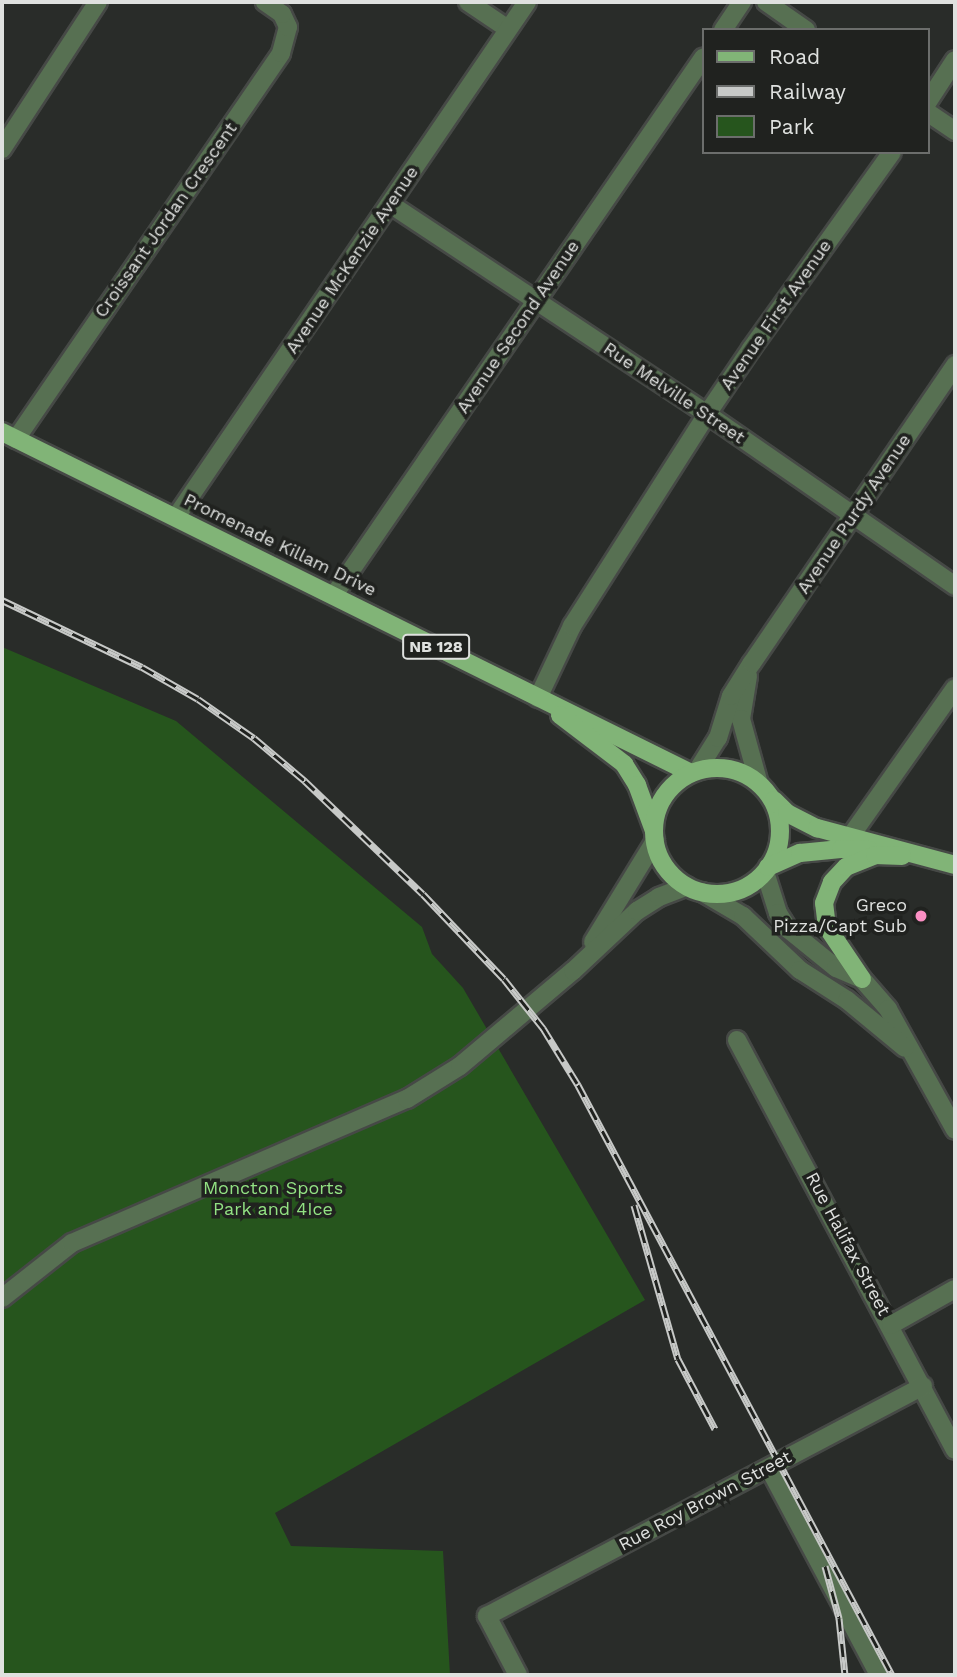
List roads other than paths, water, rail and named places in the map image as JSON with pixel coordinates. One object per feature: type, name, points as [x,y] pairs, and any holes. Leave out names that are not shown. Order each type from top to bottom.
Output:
[{"type":"main road","name":"Promenade Killam Drive","points":[[9,435],[538,698],[694,772]]},
{"type":"main road","name":"Promenade Killam Drive","points":[[538,698],[624,764],[637,785],[654,836]]},
{"type":"main road","points":[[936,859],[841,849],[800,853],[767,869],[743,888],[714,894],[694,889],[665,867],[654,836],[656,814],[667,791],[694,772],[728,769],[764,789],[787,813],[801,822],[850,837],[936,859],[955,865]]},
{"type":"main road","points":[[764,789],[780,825],[779,841],[767,869]]},
{"type":"main road","points":[[862,979],[827,927],[824,903],[832,882],[846,867],[876,855],[905,856]]},
{"type":"street","points":[[2,149],[98,2]]},
{"type":"street","name":"Croissant Jordan Crescent","points":[[9,435],[281,53],[288,27],[282,14],[265,2]]},
{"type":"street","points":[[468,2],[508,29]]},
{"type":"street","name":"Avenue McKenzie Avenue","points":[[176,517],[527,2]]},
{"type":"street","points":[[724,28],[743,2]]},
{"type":"street","points":[[765,2],[803,28]]},
{"type":"street","name":"Avenue Second Avenue","points":[[334,595],[702,59]]},
{"type":"street","points":[[929,100],[955,60]]},
{"type":"street","points":[[929,113],[955,131]]},
{"type":"street","name":"Avenue First Avenue","points":[[538,698],[572,625],[707,414],[891,154]]},
{"type":"street","name":"Rue Melville Street","points":[[390,204],[707,414],[955,586]]},
{"type":"street","name":"Avenue Purdy Avenue","points":[[694,772],[719,738],[731,696],[752,663],[955,365]]},
{"type":"street","name":"Avenue Purdy Avenue","points":[[752,663],[741,719],[764,789]]},
{"type":"street","points":[[850,837],[955,688]]},
{"type":"street","points":[[573,971],[654,836]]},
{"type":"street","points":[[767,869],[778,913],[788,929],[836,968],[862,979],[888,1009],[955,1130]]},
{"type":"street","points":[[2,1298],[72,1243],[407,1099],[460,1066],[573,971],[637,911],[659,897],[694,889],[743,916],[800,970],[863,1012],[918,1060]]},
{"type":"street","name":"Rue Halifax Street","points":[[737,1040],[891,1325],[955,1450]]},
{"type":"street","points":[[891,1325],[955,1289]]},
{"type":"street","name":"Rue Roy Brown Street","points":[[518,1675],[487,1616],[923,1386]]},
{"type":"street","points":[[769,1468],[879,1675]]},
{"type":"railway","points":[[2,600],[142,667],[198,699],[254,738],[305,781],[423,894],[504,979],[543,1028],[578,1085],[892,1675]]},
{"type":"railway","points":[[634,1205],[678,1359],[715,1429]]},
{"type":"railway","points":[[825,1566],[839,1618],[845,1675]]},
{"type":"place","name":"Greco Pizza/Capt Sub","points":[[921,916]]},
{"type":"park label","name":"Moncton Sports Park and 4Ice","points":[[273,1199]]}]
